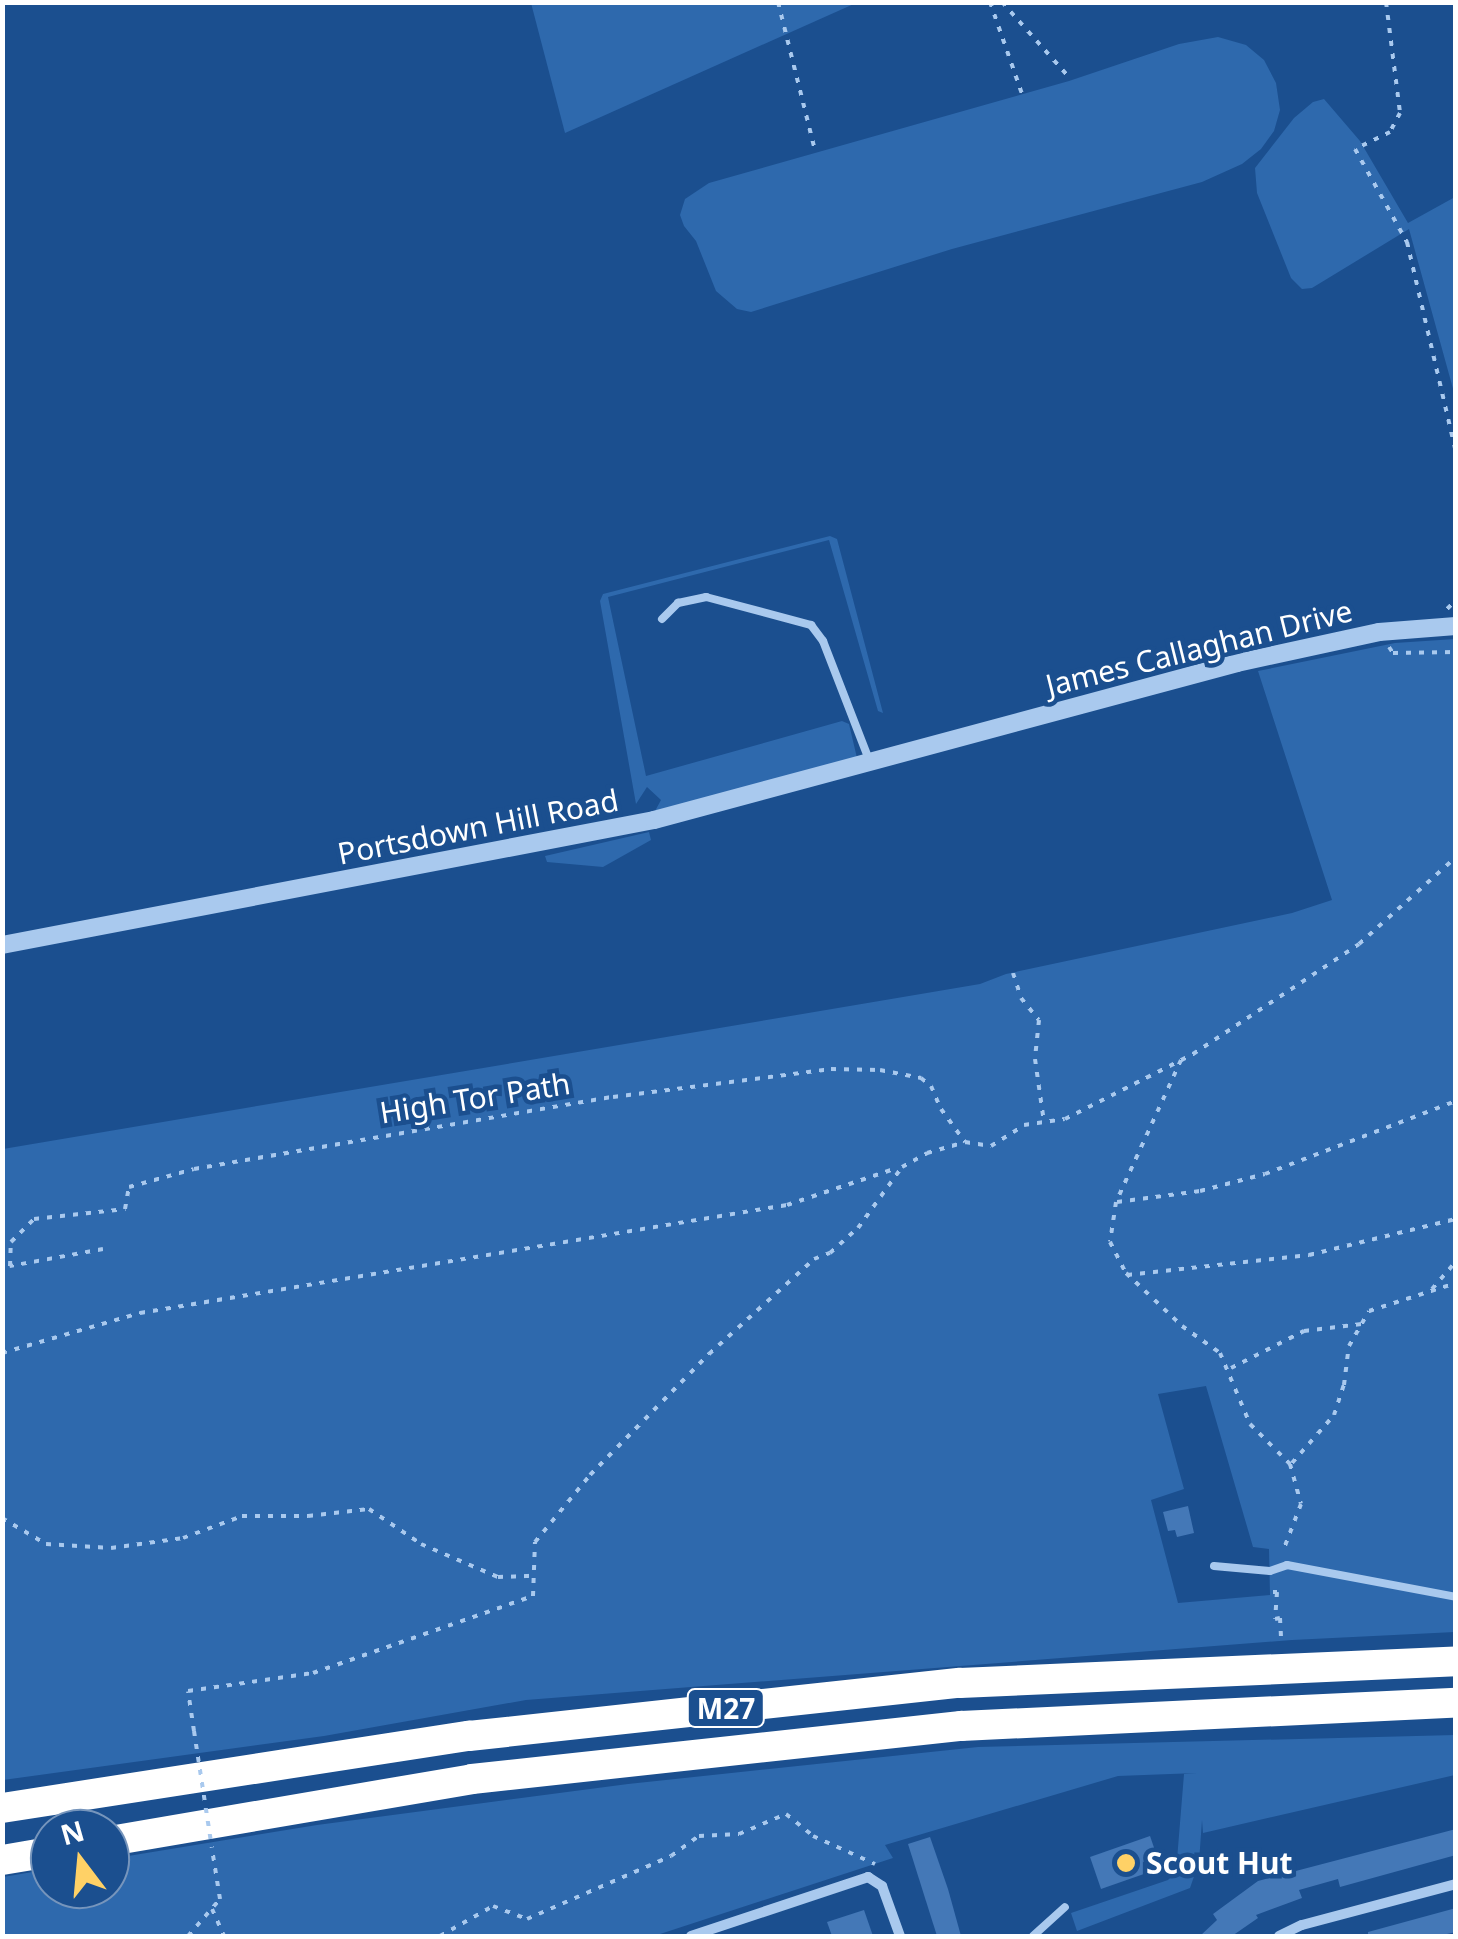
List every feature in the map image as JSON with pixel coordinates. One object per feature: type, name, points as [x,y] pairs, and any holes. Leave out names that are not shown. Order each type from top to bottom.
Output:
[{"type":"highway","name":"M27","points":[[2,1808],[469,1736],[960,1683],[1456,1661]]},
{"type":"highway","name":"M27","points":[[130,1839],[472,1779],[961,1726],[1456,1703]]},
{"type":"highway","points":[[2,1860],[30,1855]]},
{"type":"street","name":"James Callaghan Drive","points":[[958,738],[1329,642],[1456,626]]},
{"type":"street","name":"Portsdown Hill Road","points":[[2,944],[618,828],[958,738]]},
{"type":"street","points":[[691,1936],[868,1878],[880,1883],[900,1936]]},
{"type":"street","points":[[1279,1936],[1302,1924],[1456,1884]]},
{"type":"lane","points":[[662,619],[678,602],[706,597],[811,625],[824,642],[870,762]]},
{"type":"lane","points":[[1214,1566],[1270,1571],[1287,1565],[1456,1596]]},
{"type":"lane","points":[[1033,1936],[1065,1908]]},
{"type":"path","points":[[778,2],[815,150]]},
{"type":"path","points":[[990,2],[1023,98]]},
{"type":"path","points":[[1002,2],[1068,76]]},
{"type":"path","points":[[1386,2],[1400,113],[1390,132],[1355,149],[1406,242],[1456,452]]},
{"type":"path","points":[[1456,543],[1456,561]]},
{"type":"path","points":[[2,1353],[140,1313],[787,1205],[902,1166],[927,1152],[966,1142],[992,1146],[1024,1125],[1065,1119],[1180,1060],[1359,944],[1454,860]]},
{"type":"path","points":[[1013,973],[1020,998],[1039,1020],[1035,1060],[1044,1122]]},
{"type":"path","points":[[1180,1060],[1116,1202],[1110,1242],[1127,1275],[1182,1326],[1220,1353],[1250,1424],[1290,1464],[1301,1504],[1282,1554],[1287,1565]]},
{"type":"path","name":"High Tor Path","points":[[103,1249],[10,1266],[11,1242],[34,1218],[124,1209],[128,1186],[194,1169],[613,1097],[831,1069],[880,1070],[921,1078],[931,1086],[941,1109],[966,1142]]},
{"type":"path","points":[[1116,1202],[1200,1191],[1265,1174],[1456,1100]]},
{"type":"path","points":[[188,1936],[220,1899],[188,1691],[313,1673],[533,1596],[535,1542],[590,1476],[709,1354],[814,1259],[830,1253],[858,1228],[902,1166]]},
{"type":"path","points":[[1127,1275],[1309,1255],[1456,1219]]},
{"type":"path","points":[[1428,1292],[1456,1260]]},
{"type":"path","points":[[1290,1464],[1334,1415],[1344,1385],[1349,1346],[1369,1312],[1456,1284]]},
{"type":"path","points":[[1229,1369],[1304,1331],[1362,1324]]},
{"type":"path","points":[[2,1518],[46,1544],[111,1548],[183,1538],[242,1516],[308,1516],[369,1508],[421,1544],[498,1577],[534,1576]]},
{"type":"path","points":[[1273,1592],[1278,1592],[1278,1606],[1274,1606],[1282,1638]]},
{"type":"path","points":[[440,1936],[492,1906],[527,1919],[671,1856],[699,1836],[739,1834],[786,1814],[813,1836],[875,1863],[880,1883]]},
{"type":"path","points":[[212,1908],[224,1936]]},
{"type":"shaded area","points":[[531,2],[856,3],[565,133]]},
{"type":"shaded area","points":[[1218,37],[1246,45],[1264,60],[1276,83],[1280,110],[1274,131],[1261,149],[1242,164],[1202,182],[952,249],[751,312],[737,309],[716,291],[696,241],[680,215],[685,199],[709,183],[1069,81],[1179,44]]},
{"type":"shaded area","points":[[1324,99],[1360,141],[1408,223],[1455,197],[1455,396],[1409,229],[1312,288],[1302,289],[1291,278],[1257,193],[1255,168],[1294,118],[1313,102]]},
{"type":"shaded area","points":[[830,536],[837,539],[883,713],[878,711],[829,540],[608,597],[646,776],[842,721],[849,724],[857,758],[655,811],[661,800],[647,787],[636,804],[600,601],[603,594]]},
{"type":"shaded area","points":[[1455,639],[1455,1632],[1292,1640],[526,1700],[324,1736],[3,1780],[3,1149],[980,984],[1006,974],[1292,913],[1332,900],[1258,671],[1395,643]],"holes":[[[1206,1386],[1253,1547],[1269,1549],[1270,1595],[1178,1603],[1151,1500],[1184,1489],[1158,1394]]]},
{"type":"shaded area","points":[[649,832],[651,840],[603,867],[547,862],[545,856]]},
{"type":"shaded area","points":[[1455,1735],[1455,1775],[1203,1833],[1202,1820],[1199,1862],[1190,1888],[1077,1931],[1071,1913],[1168,1880],[1176,1872],[1184,1774],[1197,1773],[1118,1776],[885,1845],[893,1858],[654,1936],[3,1936],[3,1877],[30,1872],[30,1909],[130,1909],[130,1856],[317,1825],[628,1784],[978,1747]]},
{"type":"building","points":[[1188,1506],[1194,1533],[1177,1537],[1175,1530],[1168,1531],[1163,1512]]},
{"type":"building","points":[[1456,1829],[1456,1855],[1340,1887],[1338,1879],[1299,1890],[1302,1898],[1256,1915],[1258,1918],[1232,1936],[1200,1936],[1217,1920],[1213,1914],[1258,1881]]},
{"type":"building","name":"Scout Hut","points":[[1150,1836],[1161,1868],[1101,1889],[1090,1857]]},
{"type":"building","points":[[930,1837],[961,1936],[937,1936],[908,1844]]},
{"type":"building","points":[[1456,1908],[1456,1932],[1438,1936],[1368,1936],[1368,1932]]},
{"type":"building","points":[[864,1910],[873,1936],[832,1936],[827,1922]]},
{"type":"place","name":"Scout Hut","points":[[1126,1863]]}]
